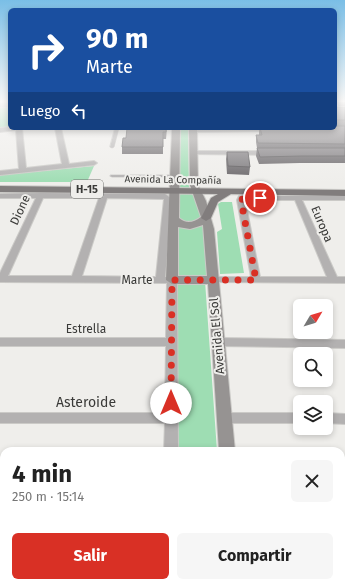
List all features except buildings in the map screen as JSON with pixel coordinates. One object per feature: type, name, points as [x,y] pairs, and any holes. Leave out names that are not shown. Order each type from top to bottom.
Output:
[{"type":"main road","name":"Avenida La Compañía","points":[[0,189],[195,190],[345,193]]},
{"type":"main road","points":[[206,218],[214,200],[231,191]]},
{"type":"street","points":[[19,130],[22,171]]},
{"type":"street","points":[[58,130],[66,166]]},
{"type":"street","points":[[166,280],[175,220],[174,176],[176,130]]},
{"type":"street","name":"Avenida El Sol","points":[[193,130],[194,185],[201,201],[209,229],[227,447]]},
{"type":"street","points":[[194,153],[277,153]]},
{"type":"street","points":[[0,173],[94,162]]},
{"type":"street","name":"Dione","points":[[1,279],[41,195]]},
{"type":"street","points":[[0,196],[161,195],[168,199],[166,280],[171,342],[171,447]]},
{"type":"street","points":[[76,280],[104,196]]},
{"type":"street","points":[[256,280],[241,200],[247,197],[298,199],[345,198]]},
{"type":"street","name":"Europa","points":[[298,199],[333,280]]},
{"type":"street","points":[[175,220],[182,225],[194,225],[203,222],[206,218]]},
{"type":"street","name":"Marte","points":[[1,279],[345,280]]},
{"type":"street","name":"Estrella","points":[[0,342],[171,342]]},
{"type":"street","points":[[218,342],[345,344]]},
{"type":"street","name":"Asteroide","points":[[0,418],[171,418]]},
{"type":"street","points":[[224,418],[293,418]]},
{"type":"street","points":[[333,418],[345,419]]},
{"type":"lane","points":[[112,147],[116,130]]},
{"type":"lane","points":[[112,176],[174,176]]},
{"type":"green space","points":[[181,130],[188,130],[189,187],[204,218],[211,281],[205,281],[217,447],[177,447],[176,220]]},
{"type":"green space","points":[[94,166],[87,182],[0,182],[0,175]]},
{"type":"green space","points":[[221,202],[232,202],[244,273],[220,274],[217,232],[222,229],[218,204]]},
{"type":"route","points":[[171,403],[172,280],[256,280],[241,200],[242,198],[247,197],[260,198]]}]
